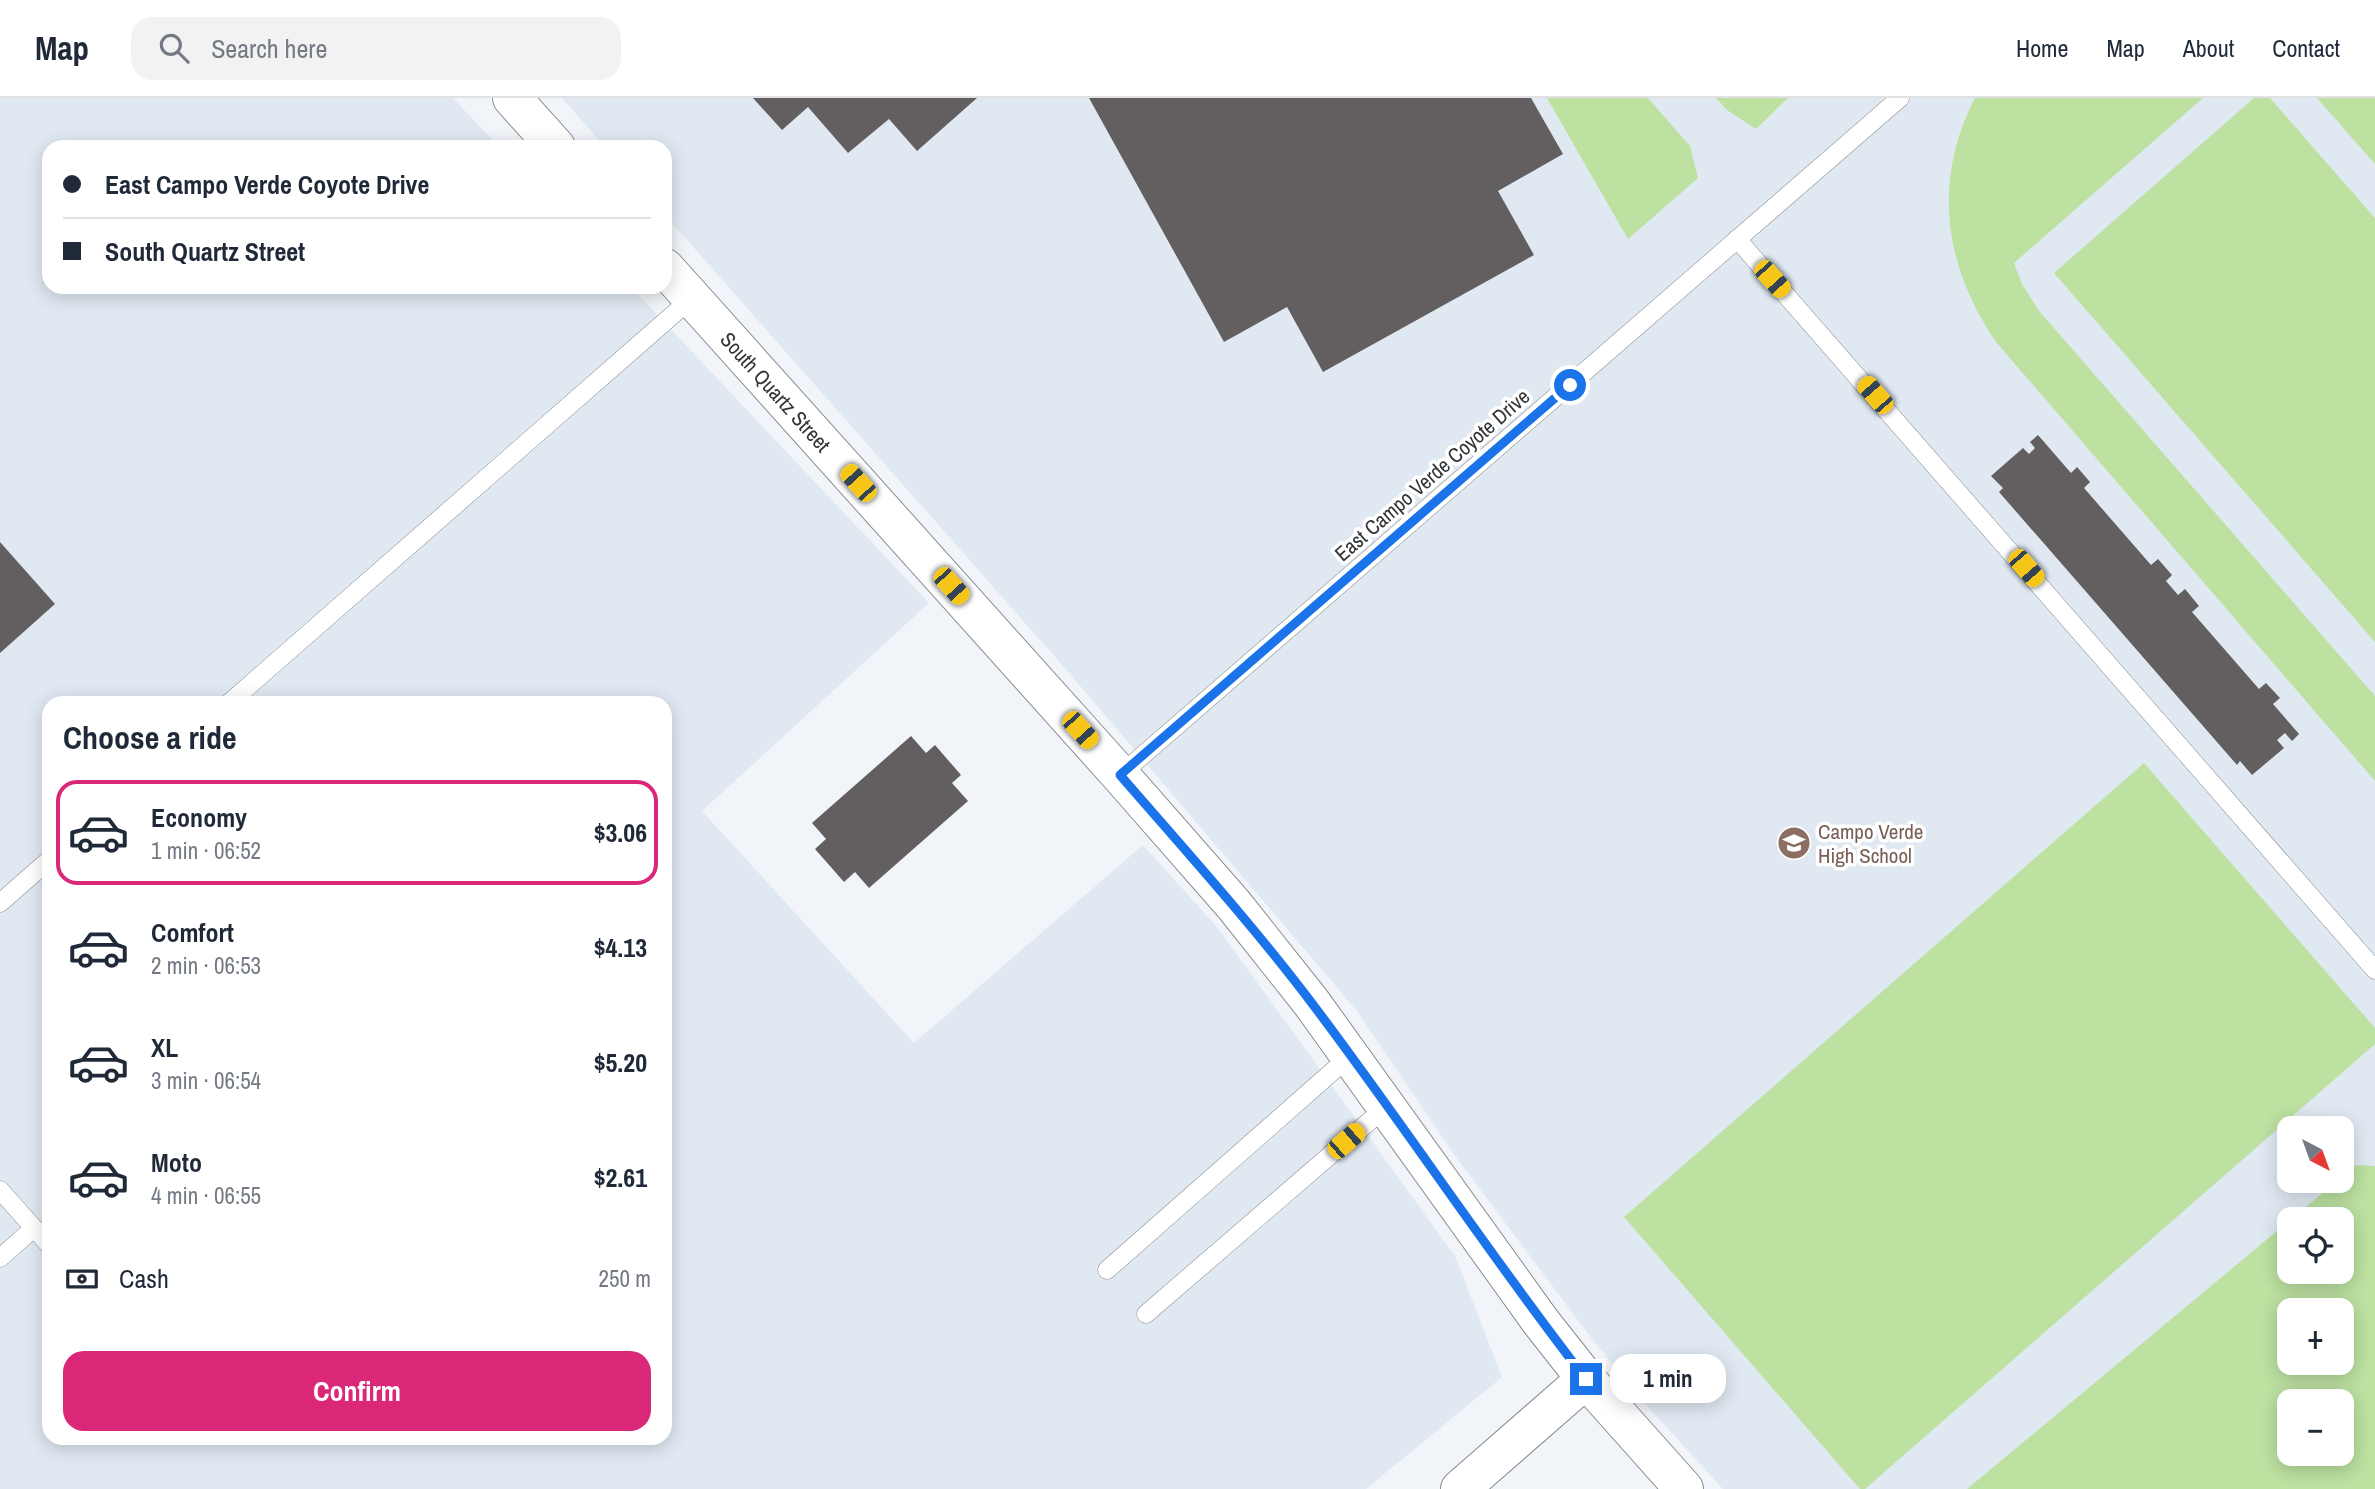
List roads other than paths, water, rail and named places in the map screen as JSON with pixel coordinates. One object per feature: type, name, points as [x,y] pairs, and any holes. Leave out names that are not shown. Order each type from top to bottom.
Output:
[{"type":"street","points":[[512,98],[550,140]]},
{"type":"street","name":"South Quartz Street","points":[[672,276],[1120,775],[1254,930],[1350,1056],[1512,1283],[1586,1379],[1684,1489]]},
{"type":"street","points":[[1460,1489],[1586,1379]]},
{"type":"lane","name":"East Campo Verde Coyote Drive","points":[[1120,775],[1900,98]]},
{"type":"lane","points":[[1737,240],[2375,970]]},
{"type":"lane","points":[[237,696],[692,298]]},
{"type":"lane","points":[[0,903],[42,866]]},
{"type":"lane","points":[[1107,1270],[1350,1056]]},
{"type":"lane","points":[[1146,1314],[1387,1107]]},
{"type":"lane","points":[[0,1190],[42,1237]]},
{"type":"lane","points":[[0,1258],[34,1228]]},
{"type":"place","name":"Campo Verde High School","points":[[1794,843]]}]
